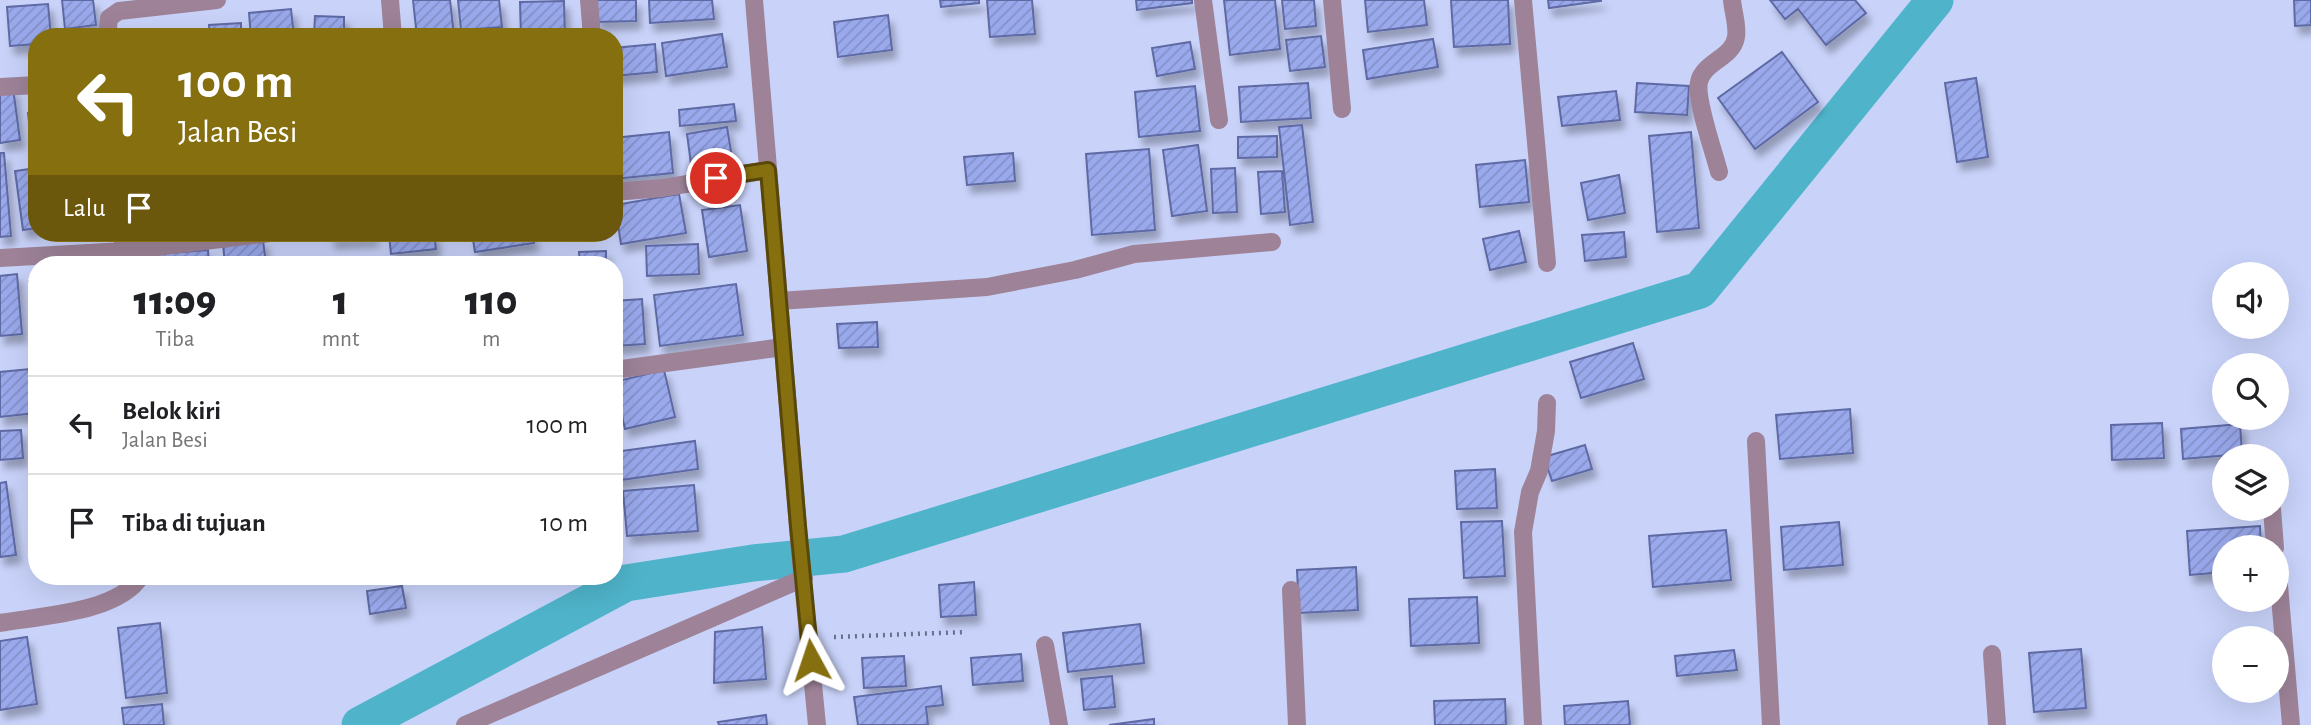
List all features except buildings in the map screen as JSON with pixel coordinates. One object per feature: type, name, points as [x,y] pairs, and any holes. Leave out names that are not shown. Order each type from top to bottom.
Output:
[{"type":"street","points":[[108,28],[109,18],[119,11],[217,0]]},
{"type":"street","points":[[390,0],[392,28]]},
{"type":"street","points":[[589,0],[591,28]]},
{"type":"street","points":[[754,0],[817,725]]},
{"type":"street","points":[[1203,0],[1219,120]]},
{"type":"street","points":[[1332,0],[1342,109]]},
{"type":"street","points":[[1523,0],[1547,263]]},
{"type":"street","points":[[1718,172],[1699,96],[1699,82],[1704,72],[1734,44],[1737,36],[1732,0]]},
{"type":"street","points":[[0,87],[28,85]]},
{"type":"street","points":[[623,191],[663,188],[768,170]]},
{"type":"street","points":[[0,258],[188,242]]},
{"type":"street","points":[[779,301],[987,286],[1075,270],[1134,254],[1272,242]]},
{"type":"street","points":[[623,369],[783,347]]},
{"type":"street","points":[[1533,725],[1523,532],[1530,492],[1539,471],[1546,431],[1547,403]]},
{"type":"street","points":[[1756,441],[1771,725]]},
{"type":"street","points":[[465,725],[804,575]]},
{"type":"street","points":[[0,623],[95,607],[124,594],[132,585]]},
{"type":"street","points":[[1291,590],[1297,725]]},
{"type":"street","points":[[2281,612],[2291,725]]},
{"type":"street","points":[[1045,645],[1059,725]]},
{"type":"street","points":[[1992,654],[1997,725]]},
{"type":"path","points":[[810,638],[966,632]]},
{"type":"waterway","points":[[623,585],[753,563],[844,554],[1700,290],[1935,0]]},
{"type":"waterway","points":[[360,725],[622,585]]},
{"type":"route","points":[[716,178],[768,170],[811,660]]}]
